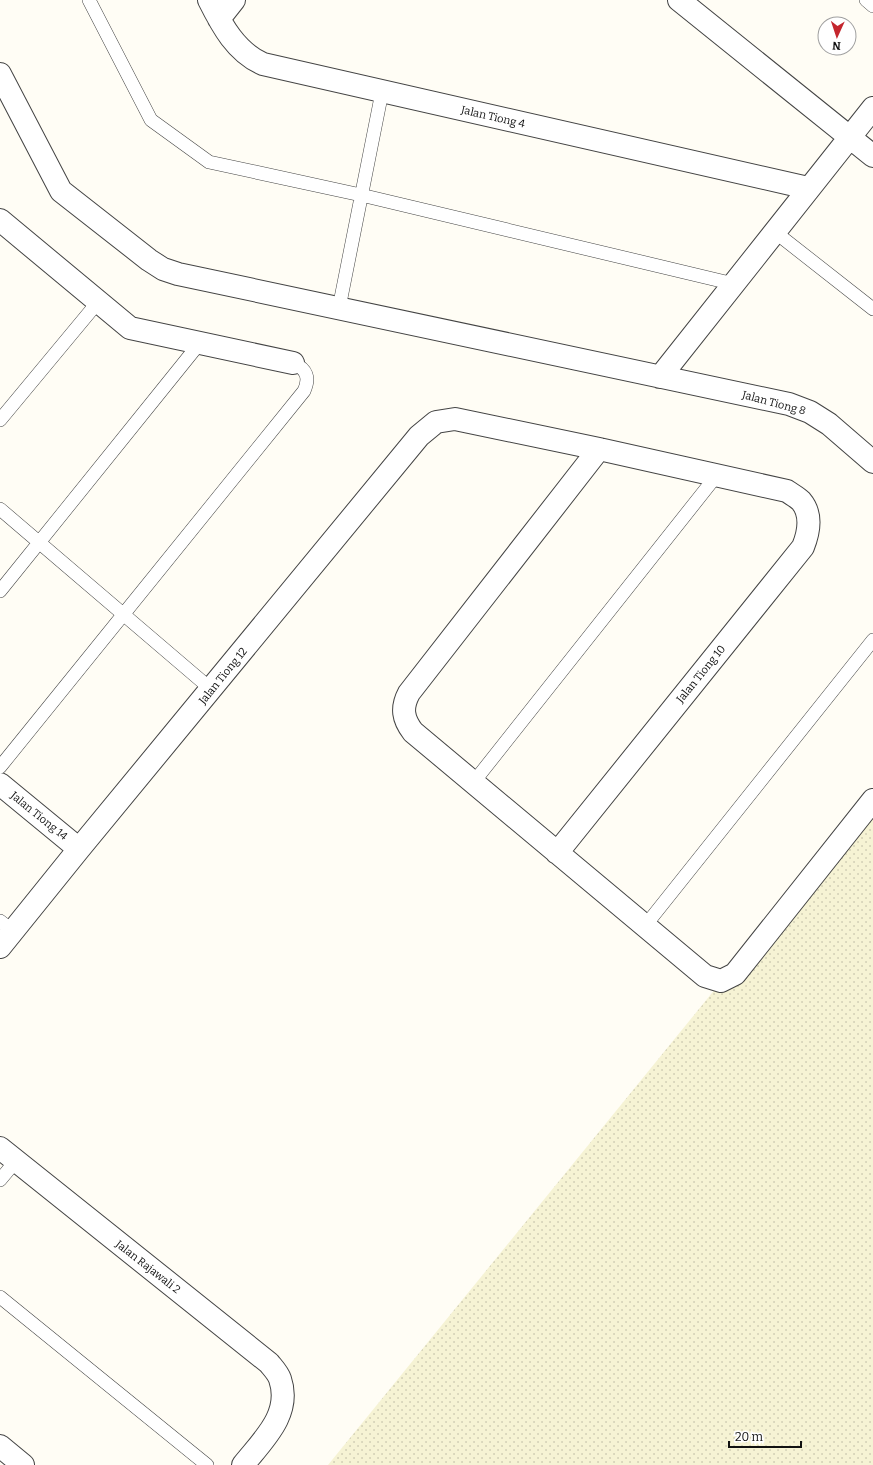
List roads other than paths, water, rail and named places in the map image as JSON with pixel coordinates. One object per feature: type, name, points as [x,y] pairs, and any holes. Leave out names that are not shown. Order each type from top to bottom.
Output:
[{"type":"street","points":[[214,9],[234,0]]},
{"type":"street","points":[[679,0],[873,156]]},
{"type":"street","name":"Jalan Tiong 4","points":[[214,9],[240,49],[250,58],[263,64],[808,188]]},
{"type":"street","name":"Jalan Tiong 8","points":[[0,74],[61,191],[149,260],[163,269],[178,274],[789,404],[810,412],[829,424],[873,462]]},
{"type":"street","points":[[660,377],[808,188],[873,108]]},
{"type":"street","points":[[2,226],[130,328],[293,363]]},
{"type":"street","name":"Jalan Tiong 12","points":[[4,933],[79,849],[212,690],[419,436],[436,422],[456,419],[599,449]]},
{"type":"street","points":[[718,475],[599,449],[409,693],[404,703],[403,714],[407,724],[413,732],[473,783],[704,976],[721,981],[735,974],[873,800]]},
{"type":"street","name":"Jalan Tiong 10","points":[[557,853],[803,547],[809,532],[808,514],[801,501],[787,491],[718,475]]},
{"type":"street","name":"Jalan Tiong 14","points":[[0,784],[79,849]]},
{"type":"street","name":"Jalan Rajawali 2","points":[[7,1155],[269,1363],[279,1378],[282,1394],[281,1411],[274,1427],[243,1465]]},
{"type":"street","points":[[0,1446],[23,1465]]},
{"type":"lane","points":[[89,0],[151,120],[209,162],[361,195],[734,284]]},
{"type":"lane","points":[[866,0],[873,6]]},
{"type":"lane","points":[[339,308],[382,92]]},
{"type":"lane","points":[[775,232],[873,309]]},
{"type":"lane","points":[[0,420],[98,302]]},
{"type":"lane","points":[[0,591],[199,344]]},
{"type":"lane","points":[[0,767],[304,391],[308,383],[307,374],[302,367],[293,363]]},
{"type":"lane","points":[[473,783],[718,475]]},
{"type":"lane","points":[[0,509],[212,690]]},
{"type":"lane","points":[[645,926],[873,640]]},
{"type":"lane","points":[[0,1180],[7,1155]]},
{"type":"lane","points":[[0,1297],[207,1465]]}]
